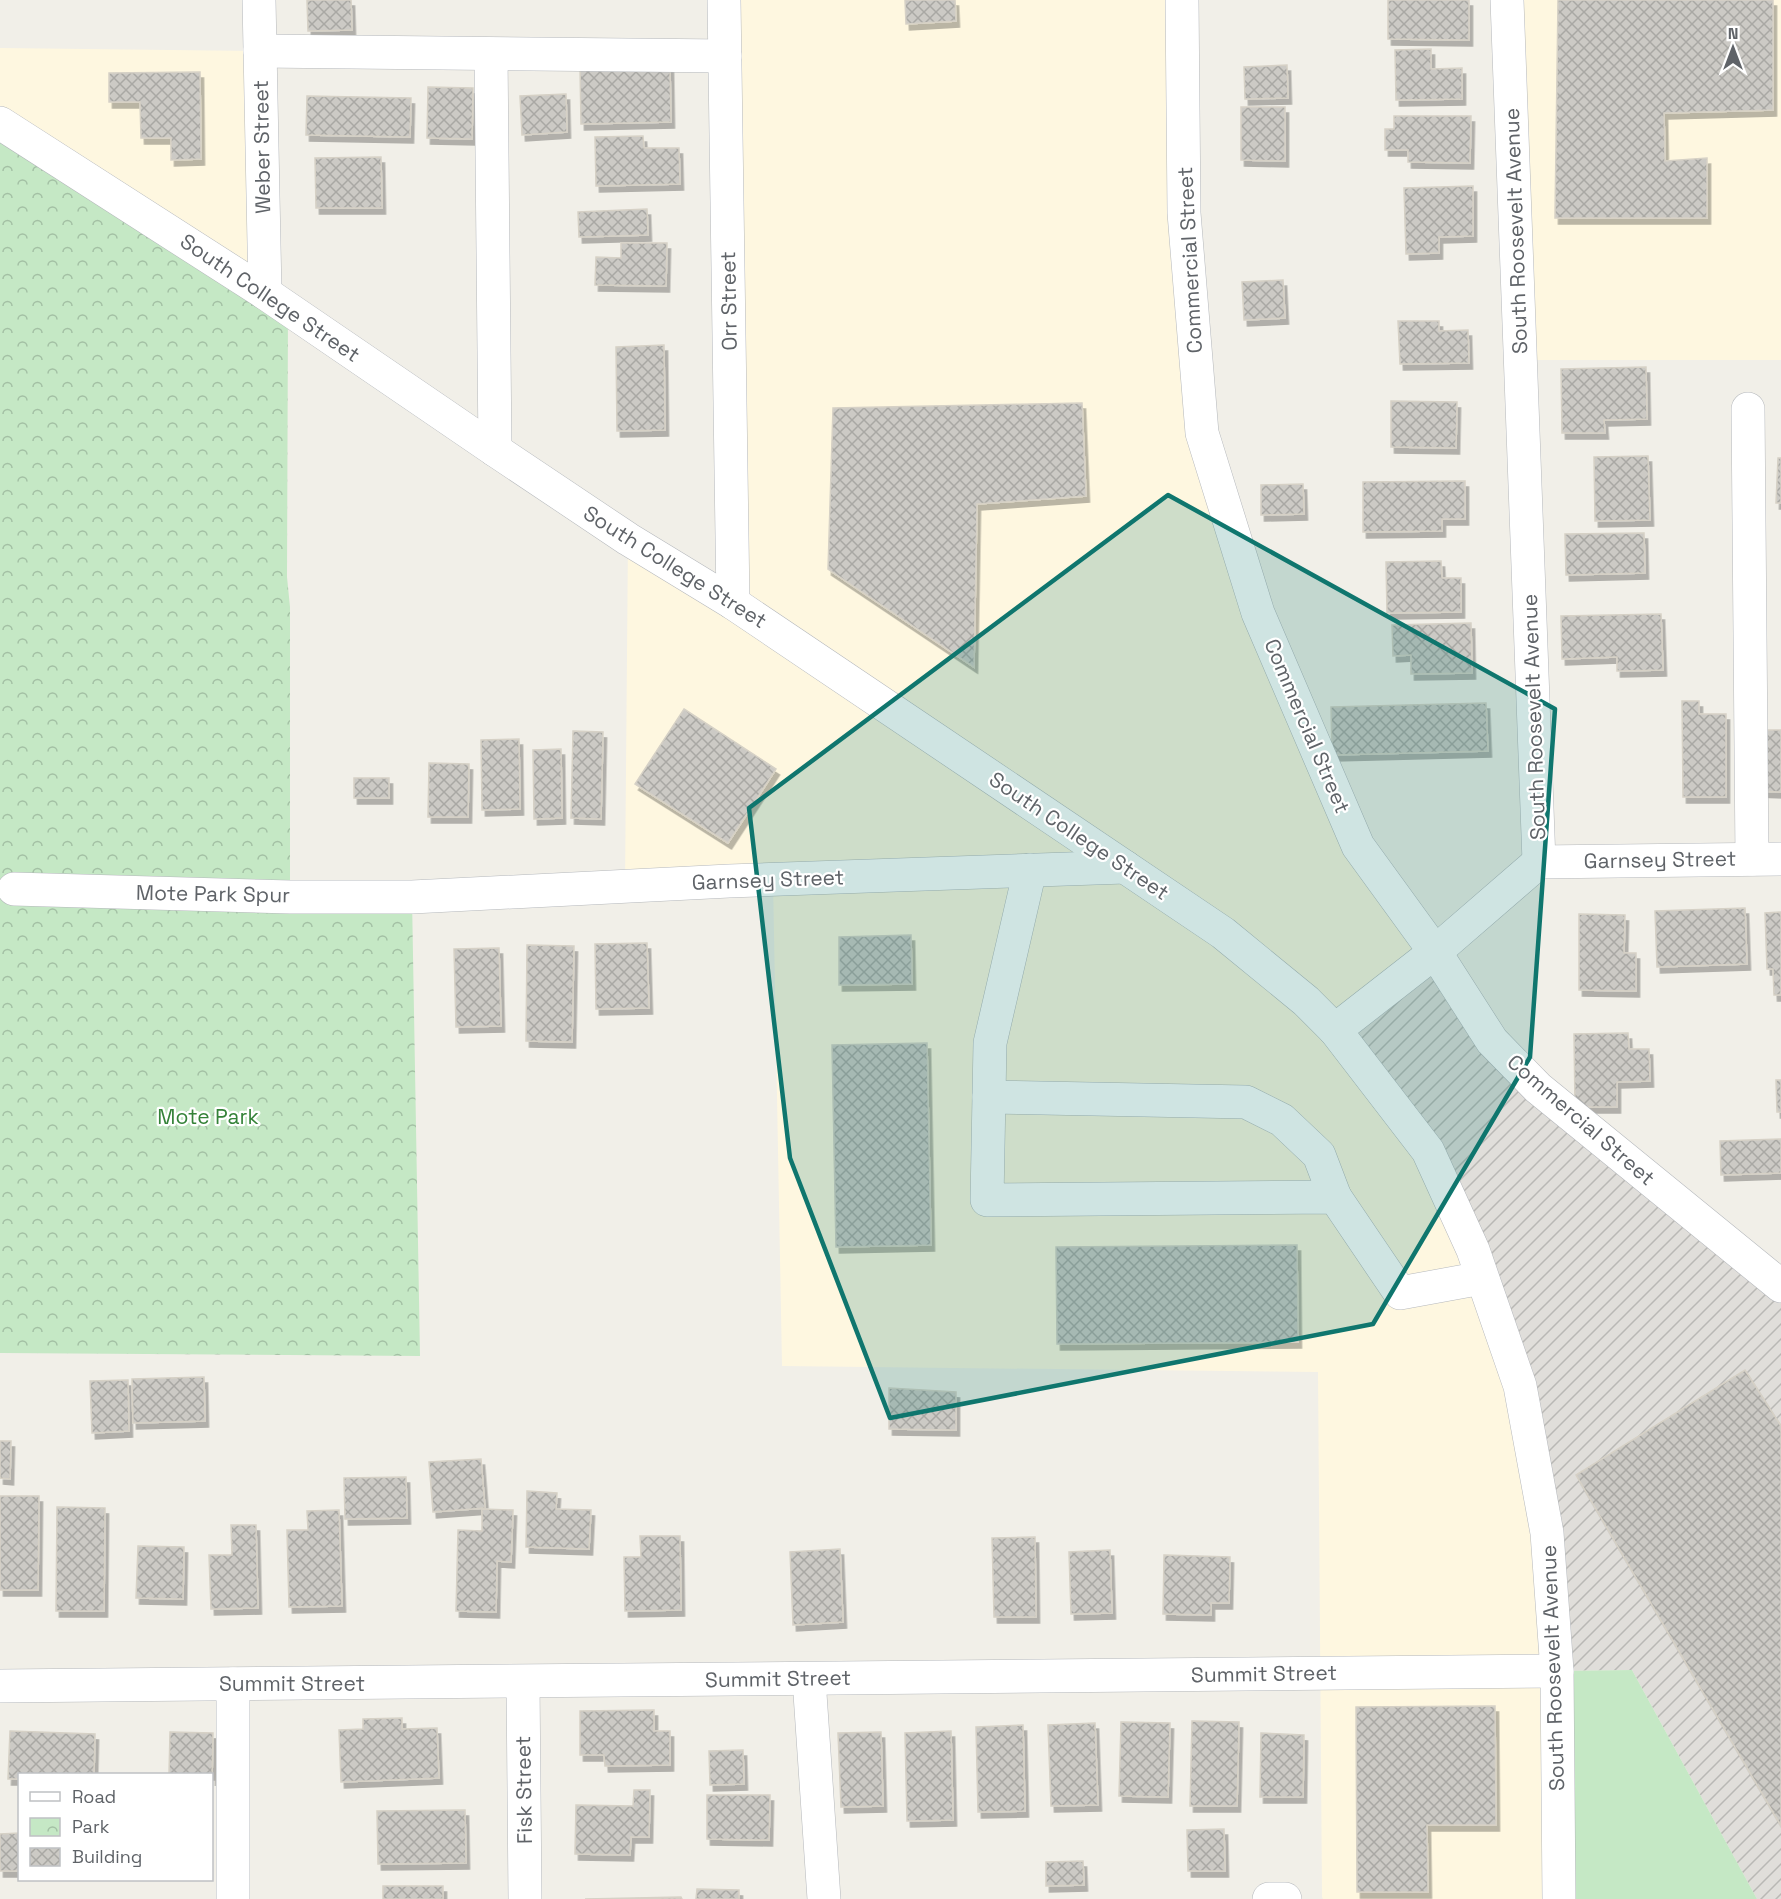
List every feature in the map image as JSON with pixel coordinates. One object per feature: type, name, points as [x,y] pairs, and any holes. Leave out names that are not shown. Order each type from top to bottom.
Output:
[{"type":"street","name":"Weber Street","points":[[259,0],[265,293]]},
{"type":"street","name":"Orr Street","points":[[724,0],[733,603]]},
{"type":"street","name":"Commercial Street","points":[[1182,0],[1184,213],[1202,433],[1258,613],[1358,846],[1435,952],[1492,1041],[1538,1088],[1781,1286]]},
{"type":"street","name":"South Roosevelt Avenue","points":[[1508,0],[1539,862],[1435,952],[1335,1030],[1428,1151],[1473,1250],[1520,1386],[1547,1533],[1557,1671],[1559,1899]]},
{"type":"street","points":[[260,51],[725,56]]},
{"type":"street","points":[[491,54],[495,450]]},
{"type":"street","name":"South College Street","points":[[0,123],[265,293],[628,539],[733,603],[1223,933],[1306,1001],[1335,1030]]},
{"type":"street","points":[[1748,409],[1766,859]]},
{"type":"street","name":"Garnsey Street","points":[[1539,862],[1766,859]]},
{"type":"street","name":"Garnsey Street","points":[[412,897],[729,881],[1125,867]]},
{"type":"street","points":[[1030,870],[990,1043],[987,1200],[1335,1197]]},
{"type":"street","name":"Mote Park Spur","points":[[14,889],[290,897],[412,897]]},
{"type":"street","points":[[989,1097],[1246,1102],[1282,1120],[1319,1155],[1335,1197],[1400,1293],[1482,1278]]},
{"type":"street","name":"Summit Street","points":[[0,1686],[1557,1671]]},
{"type":"street","points":[[809,1679],[825,1899]]},
{"type":"street","name":"Fisk Street","points":[[523,1682],[525,1899]]},
{"type":"street","points":[[232,1684],[233,1899]]},
{"type":"street","points":[[1269,1899],[1285,1899]]},
{"type":"highlighted area","points":[[1168,495],[1555,709],[1530,1057],[1373,1324],[890,1418],[790,1158],[749,808]]},
{"type":"shaded area","points":[[724,0],[1182,0],[1202,433],[1358,846],[1435,952],[1428,1151],[1520,1386],[1559,1899],[1323,1899],[1322,1897],[1318,1372],[782,1366],[773,880],[625,886],[628,539],[732,602]]},
{"type":"shaded area","points":[[1507,0],[1781,0],[1781,360],[1521,360]]},
{"type":"shaded area","points":[[0,48],[260,51],[265,293],[0,123]]},
{"type":"shaded area","points":[[1435,952],[1492,1041],[1781,1286],[1781,1899],[1757,1899],[1632,1670],[1557,1671],[1547,1533],[1473,1250],[1335,1030]]},
{"type":"green space","name":"Mote Park","points":[[0,123],[288,310],[287,577],[290,607],[290,896],[412,897],[420,1356],[0,1353]]},
{"type":"green space","points":[[1632,1670],[1757,1899],[1559,1899],[1557,1671]]},
{"type":"building","points":[[307,0],[351,0],[352,30],[308,31]]},
{"type":"building","points":[[905,0],[955,0],[956,21],[906,24]]},
{"type":"building","points":[[1388,0],[1469,0],[1469,40],[1388,39]]},
{"type":"building","points":[[1558,0],[1773,0],[1773,110],[1664,113],[1665,161],[1707,158],[1707,218],[1555,218]]},
{"type":"building","points":[[1431,49],[1431,69],[1462,68],[1462,99],[1396,100],[1395,50]]},
{"type":"building","points":[[1287,65],[1288,98],[1245,99],[1244,67]]},
{"type":"building","points":[[670,66],[671,122],[581,124],[580,67]]},
{"type":"building","points":[[200,72],[201,159],[171,160],[171,138],[141,138],[140,102],[109,102],[109,73]]},
{"type":"building","points":[[428,87],[473,88],[472,139],[427,138]]},
{"type":"building","points":[[566,94],[567,132],[522,135],[520,96]]},
{"type":"building","points":[[307,96],[411,98],[410,137],[306,135]]},
{"type":"building","points":[[1241,107],[1285,107],[1285,161],[1241,160]]},
{"type":"building","points":[[1394,116],[1471,116],[1470,163],[1408,162],[1408,150],[1385,150],[1385,129],[1394,129]]},
{"type":"building","points":[[643,136],[644,148],[679,148],[680,184],[596,186],[595,137]]},
{"type":"building","points":[[381,157],[382,208],[316,208],[315,158]]},
{"type":"building","points":[[1473,186],[1473,236],[1439,237],[1439,253],[1406,254],[1404,188]]},
{"type":"building","points":[[647,209],[648,235],[579,237],[578,212]]},
{"type":"building","points":[[621,243],[667,243],[666,286],[595,285],[596,257],[621,258]]},
{"type":"building","points":[[1283,280],[1285,318],[1244,320],[1242,282]]},
{"type":"building","points":[[1398,321],[1439,321],[1439,331],[1468,330],[1469,363],[1400,364]]},
{"type":"building","points":[[664,345],[665,430],[617,431],[616,347]]},
{"type":"building","points":[[1646,367],[1647,419],[1604,420],[1605,433],[1562,433],[1561,369]]},
{"type":"building","points":[[1391,401],[1457,402],[1456,448],[1391,447]]},
{"type":"building","points":[[1082,403],[1086,496],[977,504],[974,667],[828,569],[833,408]]},
{"type":"building","points":[[1648,456],[1650,520],[1595,521],[1594,457]]},
{"type":"building","points":[[1778,458],[1781,458],[1781,503],[1776,503]]},
{"type":"building","points":[[1465,481],[1465,519],[1442,519],[1442,531],[1363,532],[1363,482]]},
{"type":"building","points":[[1303,484],[1304,514],[1261,515],[1261,485]]},
{"type":"building","points":[[1644,533],[1645,573],[1566,575],[1565,534]]},
{"type":"building","points":[[1441,561],[1442,578],[1461,578],[1461,612],[1387,613],[1386,562]]},
{"type":"building","points":[[1661,614],[1663,670],[1617,671],[1617,657],[1562,659],[1561,616]]},
{"type":"building","points":[[1471,623],[1472,673],[1411,674],[1411,655],[1393,656],[1392,625]]},
{"type":"building","points":[[1682,701],[1699,701],[1699,714],[1726,714],[1726,797],[1683,797]]},
{"type":"building","points":[[1486,703],[1488,751],[1332,755],[1331,707]]},
{"type":"building","points":[[684,709],[776,769],[728,843],[635,784]]},
{"type":"building","points":[[1755,730],[1781,730],[1781,792],[1754,791]]},
{"type":"building","points":[[573,731],[603,732],[601,819],[571,818]]},
{"type":"building","points":[[519,739],[520,809],[482,810],[481,740]]},
{"type":"building","points":[[561,749],[562,818],[534,819],[533,750]]},
{"type":"building","points":[[429,763],[469,764],[468,817],[428,817]]},
{"type":"building","points":[[354,778],[389,778],[389,798],[354,798]]},
{"type":"building","points":[[1745,908],[1747,964],[1657,967],[1655,911]]},
{"type":"building","points":[[1781,912],[1781,995],[1774,995],[1773,969],[1767,969],[1765,913]]},
{"type":"building","points":[[1579,914],[1625,915],[1624,953],[1636,953],[1636,991],[1579,990]]},
{"type":"building","points":[[911,935],[912,984],[839,985],[839,937]]},
{"type":"building","points":[[647,943],[649,1008],[596,1009],[595,944]]},
{"type":"building","points":[[527,945],[574,946],[572,1042],[526,1041]]},
{"type":"building","points":[[499,948],[501,1026],[456,1027],[454,949]]},
{"type":"building","points":[[1628,1033],[1629,1049],[1649,1049],[1650,1081],[1617,1082],[1617,1107],[1575,1107],[1574,1034]]},
{"type":"building","points":[[927,1043],[931,1245],[836,1247],[832,1045]]},
{"type":"building","points":[[1776,1080],[1781,1080],[1781,1112],[1777,1112]]},
{"type":"building","points":[[1781,1139],[1781,1173],[1721,1175],[1720,1141]]},
{"type":"building","points":[[1297,1245],[1298,1342],[1057,1344],[1056,1247]]},
{"type":"building","points":[[1745,1370],[1781,1426],[1781,1826],[1576,1475]]},
{"type":"building","points":[[204,1377],[205,1421],[133,1423],[132,1379]]},
{"type":"building","points":[[128,1380],[129,1431],[92,1433],[90,1381]]},
{"type":"building","points":[[889,1388],[956,1392],[956,1430],[889,1429]]},
{"type":"building","points":[[0,1441],[11,1441],[10,1479],[0,1478]]},
{"type":"building","points":[[481,1459],[485,1508],[433,1512],[429,1462]]},
{"type":"building","points":[[406,1477],[407,1518],[345,1519],[344,1478]]},
{"type":"building","points":[[527,1491],[557,1493],[556,1509],[591,1510],[589,1549],[526,1547]]},
{"type":"building","points":[[0,1496],[39,1496],[38,1590],[0,1590]]},
{"type":"building","points":[[57,1507],[105,1508],[104,1611],[56,1611]]},
{"type":"building","points":[[482,1509],[513,1510],[511,1562],[497,1561],[496,1612],[456,1611],[458,1530],[482,1531]]},
{"type":"building","points":[[339,1510],[342,1606],[289,1607],[287,1530],[308,1530],[307,1511]]},
{"type":"building","points":[[231,1525],[256,1525],[258,1608],[211,1609],[209,1555],[232,1555]]},
{"type":"building","points":[[640,1536],[680,1536],[681,1610],[625,1611],[624,1557],[641,1557]]},
{"type":"building","points":[[1035,1537],[1036,1617],[994,1617],[992,1538]]},
{"type":"building","points":[[138,1546],[184,1547],[183,1599],[136,1598]]},
{"type":"building","points":[[840,1549],[843,1622],[793,1625],[790,1552]]},
{"type":"building","points":[[1110,1550],[1112,1613],[1071,1614],[1069,1552]]},
{"type":"building","points":[[1164,1555],[1230,1557],[1229,1603],[1211,1603],[1211,1615],[1163,1614]]},
{"type":"building","points":[[1495,1706],[1496,1825],[1427,1825],[1428,1892],[1357,1892],[1356,1707]]},
{"type":"building","points":[[654,1710],[654,1731],[670,1731],[670,1765],[605,1766],[604,1755],[580,1755],[580,1711]]},
{"type":"building","points":[[402,1718],[402,1729],[437,1728],[439,1778],[341,1782],[339,1730],[363,1729],[363,1719]]},
{"type":"building","points":[[1192,1721],[1239,1722],[1237,1806],[1190,1806]]},
{"type":"building","points":[[1121,1722],[1170,1723],[1168,1797],[1119,1796]]},
{"type":"building","points":[[1095,1723],[1098,1805],[1051,1806],[1048,1725]]},
{"type":"building","points":[[1023,1725],[1025,1811],[978,1812],[976,1727]]},
{"type":"building","points":[[10,1731],[95,1734],[94,1773],[18,1773],[18,1779],[8,1779]]},
{"type":"building","points":[[951,1731],[953,1820],[907,1821],[905,1733]]},
{"type":"building","points":[[170,1732],[213,1733],[212,1773],[169,1773]]},
{"type":"building","points":[[881,1732],[883,1806],[841,1807],[838,1733]]},
{"type":"building","points":[[1261,1733],[1304,1735],[1303,1797],[1260,1797]]},
{"type":"building","points":[[743,1750],[744,1784],[710,1785],[709,1751]]},
{"type":"building","points":[[634,1790],[650,1790],[649,1837],[631,1837],[630,1855],[575,1854],[576,1805],[633,1806]]},
{"type":"building","points":[[707,1795],[770,1795],[769,1840],[707,1839]]},
{"type":"building","points":[[465,1810],[466,1863],[378,1864],[377,1811]]},
{"type":"building","points":[[1224,1829],[1225,1871],[1188,1871],[1187,1830]]},
{"type":"building","points":[[18,1833],[18,1871],[0,1871],[0,1834]]},
{"type":"building","points":[[1083,1861],[1084,1885],[1046,1886],[1046,1862]]},
{"type":"building","points":[[383,1886],[443,1886],[443,1899],[383,1899]]},
{"type":"building","points":[[697,1889],[739,1890],[739,1899],[696,1899]]},
{"type":"building","points":[[681,1897],[682,1899],[585,1899]]}]
